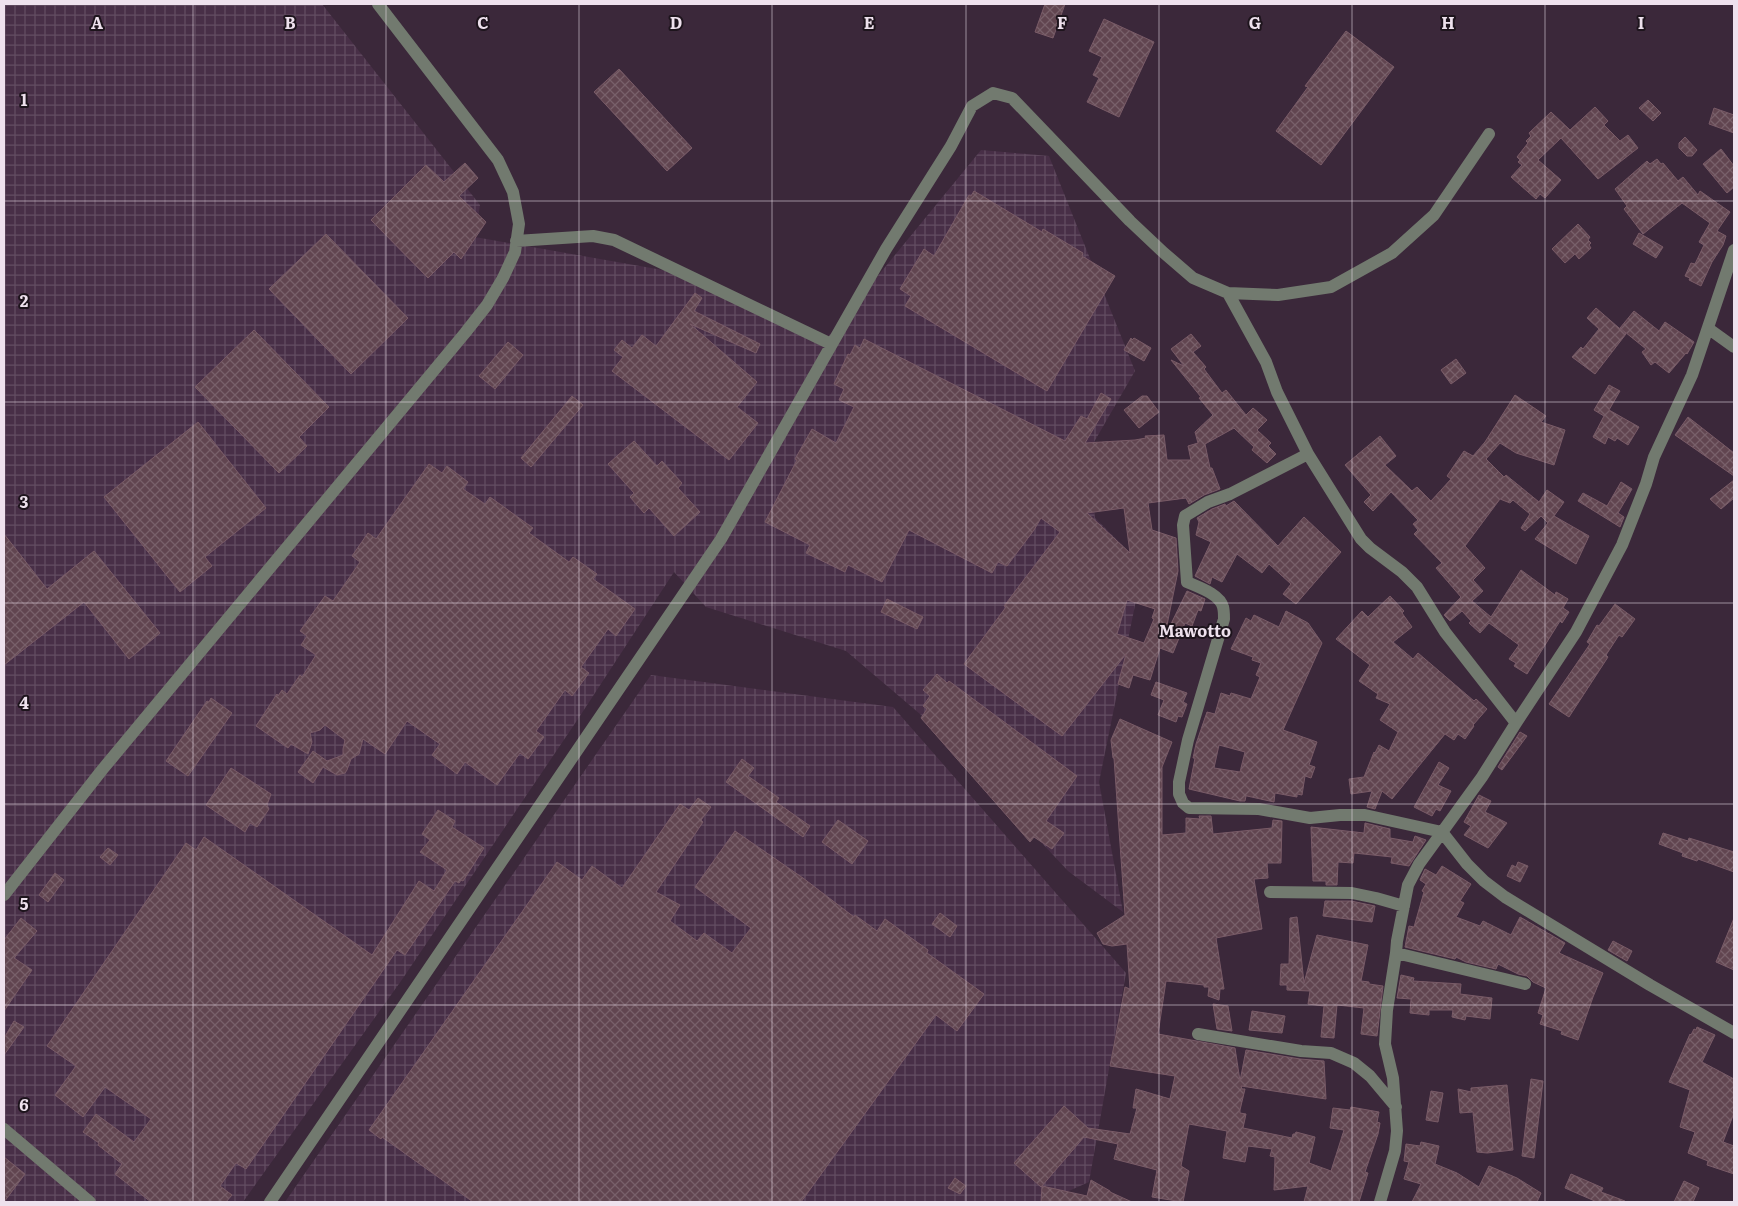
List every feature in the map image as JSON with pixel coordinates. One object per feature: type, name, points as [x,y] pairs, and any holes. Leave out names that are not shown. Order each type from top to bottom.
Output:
[{"type":"street","points":[[4,895],[102,770],[487,305],[503,278],[515,252],[519,224],[512,192],[498,160],[378,4]]},
{"type":"street","points":[[270,1202],[721,539],[886,249],[951,146],[972,106],[992,93],[1012,98],[1130,221],[1193,278],[1228,294],[1278,295],[1331,287],[1392,253],[1434,215],[1489,134]]},
{"type":"street","points":[[516,241],[569,236],[593,236],[614,240],[831,344]]},
{"type":"street","points":[[1380,1202],[1394,1151],[1397,1131],[1393,1078],[1385,1044],[1387,1010],[1397,940],[1408,885],[1419,864],[1482,777],[1576,632],[1622,545],[1646,484],[1654,457],[1692,375],[1734,250]]},
{"type":"street","points":[[1228,294],[1266,362],[1277,392],[1308,454],[1361,539],[1402,572],[1417,587],[1445,632],[1516,723]]},
{"type":"street","points":[[1709,328],[1734,348]]},
{"type":"street","points":[[1308,454],[1230,494],[1208,502],[1185,516],[1182,525],[1187,582],[1221,601],[1224,619],[1188,740],[1179,794],[1183,803],[1189,808],[1260,809],[1310,818],[1365,814],[1442,832],[1467,864],[1484,881],[1505,897],[1650,985],[1734,1033]]},
{"type":"street","points":[[1270,892],[1352,893],[1404,906]]},
{"type":"street","points":[[1396,953],[1525,984]]},
{"type":"street","points":[[1198,1034],[1300,1051],[1331,1054],[1354,1064],[1370,1076],[1396,1107]]},
{"type":"street","points":[[4,1129],[90,1202]]},
{"type":"shaded area","points":[[4,4],[322,4],[480,205],[475,237],[691,275],[827,338],[981,150],[1049,156],[1135,371],[1086,456],[1095,518],[1143,566],[1099,782],[1123,912],[1068,871],[927,720],[846,651],[706,607],[674,572],[578,719],[401,981],[243,1202],[4,1202]]},
{"type":"shaded area","points":[[651,675],[893,707],[1126,973],[1089,1182],[1044,1202],[285,1202]]},
{"type":"building","points":[[1045,4],[1065,4],[1053,38],[1035,32]]},
{"type":"building","points":[[1104,19],[1154,42],[1119,117],[1087,102],[1099,78],[1093,75],[1102,57],[1089,51]]},
{"type":"building","points":[[1346,31],[1394,67],[1321,165],[1276,131],[1308,87],[1305,86]]},
{"type":"building","points":[[619,69],[692,148],[667,171],[594,92]]},
{"type":"building","points":[[1648,100],[1661,113],[1653,121],[1639,108]]},
{"type":"building","points":[[1595,107],[1608,121],[1604,125],[1620,141],[1628,135],[1638,148],[1598,179],[1561,138],[1538,160],[1561,180],[1545,198],[1540,194],[1536,199],[1511,177],[1522,165],[1518,162],[1520,160],[1517,157],[1528,143],[1526,141],[1531,136],[1529,133],[1551,112],[1570,130]]},
{"type":"building","points":[[1714,108],[1734,115],[1734,133],[1709,124]]},
{"type":"building","points":[[1685,137],[1697,150],[1692,156],[1687,156],[1679,148],[1679,143]]},
{"type":"building","points":[[1721,149],[1734,166],[1734,187],[1727,193],[1703,164]]},
{"type":"building","points":[[1657,159],[1661,164],[1663,163],[1678,181],[1683,177],[1698,195],[1700,191],[1730,212],[1717,231],[1726,236],[1723,245],[1712,262],[1701,286],[1685,276],[1691,263],[1695,264],[1704,245],[1699,242],[1710,223],[1682,203],[1643,234],[1624,209],[1627,206],[1615,189],[1647,161],[1650,164]]},
{"type":"building","points":[[465,163],[478,178],[459,196],[486,222],[461,259],[454,252],[428,278],[371,220],[426,165],[444,182]]},
{"type":"building","points":[[974,191],[1042,232],[1043,229],[1083,253],[1082,256],[1115,276],[1047,391],[905,306],[911,296],[900,289],[924,249],[934,256],[969,195],[971,196]]},
{"type":"building","points":[[1578,224],[1590,237],[1588,240],[1591,243],[1589,245],[1591,248],[1579,259],[1575,254],[1565,263],[1552,249]]},
{"type":"building","points":[[1639,233],[1663,247],[1656,258],[1633,244]]},
{"type":"building","points":[[326,234],[408,318],[351,374],[269,289]]},
{"type":"building","points":[[695,293],[702,298],[694,311],[760,344],[756,353],[690,324],[757,382],[737,407],[758,423],[729,460],[612,371],[623,357],[614,350],[622,340],[632,348],[642,335],[656,346]]},
{"type":"building","points":[[1596,308],[1626,334],[1595,374],[1572,357],[1581,347],[1583,349],[1599,329],[1587,318]]},
{"type":"building","points":[[1634,311],[1659,331],[1665,322],[1694,342],[1687,354],[1669,373],[1655,362],[1651,365],[1642,352],[1646,349],[1620,328]]},
{"type":"building","points":[[254,330],[329,407],[299,437],[307,446],[279,473],[195,387]]},
{"type":"building","points":[[1191,334],[1201,346],[1193,352],[1206,367],[1204,369],[1222,393],[1226,390],[1246,415],[1253,408],[1267,420],[1257,430],[1271,443],[1268,446],[1276,454],[1267,463],[1252,450],[1254,447],[1234,428],[1205,444],[1210,468],[1212,468],[1220,489],[1204,495],[1189,504],[1186,498],[1148,503],[1152,530],[1176,538],[1178,571],[1167,625],[1170,626],[1187,591],[1205,599],[1201,611],[1198,610],[1192,626],[1185,623],[1173,653],[1160,648],[1150,680],[1133,675],[1129,688],[1118,684],[1126,654],[1062,736],[964,664],[1006,607],[1004,606],[1060,532],[1041,518],[1007,566],[998,562],[992,573],[909,530],[882,582],[848,565],[845,572],[806,553],[810,545],[765,522],[797,460],[795,459],[812,429],[836,443],[854,407],[839,400],[844,389],[834,384],[848,354],[850,355],[855,345],[860,348],[864,339],[1065,441],[1081,416],[1087,419],[1101,393],[1111,399],[1085,443],[1135,440],[1146,438],[1145,436],[1164,435],[1167,460],[1191,460],[1188,446],[1198,443],[1195,432],[1213,415],[1171,360],[1184,366],[1171,349]],"holes":[[[1124,508],[1130,553],[1087,513]],[[1127,600],[1155,609],[1152,618],[1154,619],[1144,643],[1117,634]]]},
{"type":"building","points":[[1131,338],[1151,348],[1144,361],[1124,350]]},
{"type":"building","points":[[508,342],[523,355],[495,389],[479,376]]},
{"type":"building","points":[[1456,359],[1466,373],[1451,384],[1441,370]]},
{"type":"building","points":[[1609,385],[1620,391],[1609,410],[1639,427],[1628,445],[1617,438],[1615,441],[1608,437],[1605,444],[1593,437],[1604,416],[1594,410]]},
{"type":"building","points":[[1515,395],[1546,416],[1541,422],[1565,430],[1554,465],[1516,453],[1500,443],[1486,459],[1504,477],[1506,475],[1539,502],[1547,490],[1564,502],[1554,516],[1589,536],[1576,564],[1535,539],[1548,523],[1541,516],[1525,531],[1521,528],[1530,514],[1513,500],[1510,503],[1500,499],[1465,546],[1485,568],[1473,580],[1483,591],[1472,601],[1491,617],[1521,570],[1555,595],[1556,592],[1568,599],[1563,608],[1569,612],[1562,623],[1560,621],[1527,674],[1514,666],[1516,663],[1509,659],[1519,645],[1489,623],[1480,633],[1469,623],[1471,621],[1462,611],[1450,621],[1444,615],[1461,597],[1436,568],[1442,563],[1414,534],[1418,530],[1413,524],[1418,520],[1391,492],[1373,511],[1364,502],[1371,495],[1345,465],[1380,436],[1396,456],[1385,465],[1412,491],[1417,487],[1431,501],[1451,479],[1447,476],[1464,451],[1473,456],[1485,442]]},
{"type":"building","points":[[572,396],[583,405],[531,467],[521,458]]},
{"type":"building","points":[[1142,396],[1147,396],[1159,412],[1139,428],[1124,410]]},
{"type":"building","points":[[1688,417],[1734,453],[1734,476],[1675,435]]},
{"type":"building","points":[[198,422],[266,508],[205,557],[212,566],[180,592],[104,497]]},
{"type":"building","points":[[634,441],[657,466],[662,461],[682,483],[678,488],[700,512],[674,536],[649,508],[644,513],[630,497],[634,493],[608,464]]},
{"type":"building","points":[[429,464],[442,473],[447,466],[468,482],[463,489],[485,504],[490,497],[533,528],[529,533],[569,562],[573,557],[597,574],[593,579],[635,609],[616,636],[608,629],[581,667],[589,673],[572,696],[565,690],[536,731],[544,737],[528,759],[520,753],[497,785],[465,762],[457,774],[432,755],[440,744],[407,721],[385,754],[363,739],[359,754],[351,759],[345,773],[337,775],[323,767],[313,783],[298,772],[313,751],[327,761],[343,755],[345,740],[325,725],[320,730],[310,733],[312,742],[308,754],[291,744],[288,748],[256,726],[277,694],[278,696],[282,690],[287,694],[300,675],[302,677],[316,655],[301,645],[307,636],[300,631],[325,596],[333,601],[360,562],[352,556],[368,533],[376,539]]},
{"type":"building","points":[[1734,480],[1734,498],[1721,509],[1710,499]]},
{"type":"building","points":[[1621,482],[1632,489],[1618,513],[1624,517],[1620,527],[1578,501],[1583,493],[1607,506]]},
{"type":"building","points":[[1234,501],[1278,546],[1304,517],[1341,552],[1296,604],[1283,594],[1291,584],[1269,564],[1262,573],[1237,554],[1222,582],[1212,577],[1210,584],[1195,576],[1211,542],[1196,535],[1199,522],[1197,518],[1212,509],[1225,504],[1226,506]]},
{"type":"building","points":[[4,534],[47,589],[94,551],[160,633],[129,659],[84,602],[4,665]]},
{"type":"building","points":[[1390,596],[1404,611],[1402,613],[1412,627],[1393,642],[1413,659],[1418,653],[1474,701],[1476,699],[1487,709],[1473,725],[1465,739],[1458,734],[1454,740],[1445,734],[1392,799],[1382,791],[1375,809],[1367,807],[1372,791],[1351,794],[1349,779],[1364,777],[1374,752],[1379,745],[1389,751],[1398,732],[1380,720],[1390,704],[1376,698],[1378,694],[1359,681],[1370,665],[1336,639],[1362,611],[1368,617]]},
{"type":"building","points":[[887,599],[923,617],[917,629],[881,612]]},
{"type":"building","points":[[1615,604],[1635,619],[1622,637],[1619,635],[1606,655],[1608,657],[1569,717],[1549,704],[1590,644],[1587,642],[1597,625],[1599,626]]},
{"type":"building","points":[[1286,611],[1308,623],[1322,643],[1283,730],[1317,742],[1309,765],[1315,767],[1311,778],[1305,776],[1302,795],[1297,794],[1297,797],[1275,793],[1274,802],[1247,796],[1245,801],[1240,801],[1189,789],[1196,744],[1207,712],[1215,714],[1221,693],[1230,696],[1231,693],[1251,699],[1260,677],[1256,675],[1261,663],[1252,660],[1253,657],[1231,649],[1246,618],[1251,621],[1254,615],[1279,627]],"holes":[[[1219,745],[1245,752],[1240,772],[1214,768]]]},
{"type":"building","points":[[937,674],[1077,776],[1046,821],[1064,833],[1052,849],[1034,837],[1030,842],[921,718],[927,709],[923,706],[930,696],[923,690]]},
{"type":"building","points":[[1156,682],[1187,693],[1183,702],[1187,704],[1182,717],[1178,716],[1176,722],[1158,715],[1164,700],[1151,695]]},
{"type":"building","points":[[211,698],[232,713],[188,776],[166,761],[207,701],[209,702]]},
{"type":"building","points":[[1120,719],[1172,742],[1162,767],[1162,835],[1186,833],[1186,818],[1200,819],[1199,816],[1211,816],[1213,834],[1272,828],[1273,820],[1282,821],[1281,863],[1267,863],[1268,878],[1254,879],[1262,929],[1216,938],[1224,989],[1220,989],[1219,1000],[1208,996],[1209,987],[1204,987],[1204,985],[1166,981],[1158,1034],[1235,1048],[1240,1081],[1246,1050],[1324,1061],[1326,1099],[1241,1086],[1242,1089],[1245,1089],[1240,1110],[1240,1113],[1246,1114],[1243,1128],[1292,1138],[1296,1132],[1315,1137],[1309,1163],[1331,1171],[1344,1130],[1330,1128],[1333,1108],[1350,1110],[1351,1107],[1379,1112],[1377,1122],[1380,1123],[1378,1134],[1365,1172],[1368,1173],[1359,1202],[1304,1202],[1308,1186],[1274,1190],[1275,1157],[1270,1156],[1272,1149],[1248,1146],[1245,1162],[1223,1158],[1227,1131],[1189,1124],[1181,1166],[1189,1171],[1183,1202],[1152,1197],[1157,1170],[1114,1159],[1118,1144],[1084,1137],[1041,1187],[1014,1163],[1064,1106],[1088,1128],[1130,1134],[1137,1108],[1133,1108],[1136,1089],[1170,1099],[1175,1076],[1110,1066],[1125,987],[1130,989],[1127,944],[1112,946],[1103,944],[1097,933],[1125,915],[1114,758],[1111,740]]},
{"type":"building","points":[[1520,732],[1527,736],[1502,770],[1498,767]]},
{"type":"building","points":[[742,759],[754,768],[748,776],[779,798],[776,802],[810,826],[803,837],[726,782]]},
{"type":"building","points":[[1439,762],[1449,768],[1438,785],[1451,791],[1440,811],[1436,809],[1432,816],[1414,807]]},
{"type":"building","points":[[231,768],[271,794],[267,805],[269,809],[257,827],[250,823],[245,832],[206,805]]},
{"type":"building","points":[[1479,795],[1491,801],[1485,812],[1507,823],[1488,848],[1464,835],[1471,826],[1464,822]]},
{"type":"building","points":[[698,798],[711,807],[656,892],[680,905],[670,921],[697,941],[704,933],[732,953],[751,928],[695,887],[735,831],[803,878],[854,917],[855,915],[877,931],[885,919],[928,950],[927,953],[984,994],[957,1031],[936,1015],[801,1202],[473,1202],[382,1137],[381,1139],[369,1130],[557,862],[582,880],[592,866],[622,888],[680,804],[689,810]]},
{"type":"building","points":[[438,810],[455,821],[452,827],[484,848],[463,881],[461,880],[459,883],[455,881],[405,955],[397,950],[246,1169],[236,1163],[220,1186],[232,1195],[226,1202],[151,1202],[115,1174],[122,1164],[98,1145],[99,1143],[83,1132],[96,1114],[134,1142],[151,1119],[105,1087],[83,1117],[55,1095],[76,1066],[47,1046],[186,843],[196,850],[204,837],[372,955],[419,881],[434,891],[447,870],[420,852],[430,840],[422,834]]},
{"type":"building","points":[[838,820],[868,841],[852,864],[822,842]]},
{"type":"building","points":[[1365,823],[1390,829],[1390,838],[1413,842],[1415,836],[1426,840],[1409,866],[1391,863],[1392,857],[1354,853],[1353,863],[1338,862],[1337,885],[1326,885],[1326,881],[1313,881],[1311,827],[1364,833]]},
{"type":"building","points":[[1663,833],[1688,841],[1689,838],[1734,852],[1734,872],[1698,859],[1697,861],[1682,856],[1683,853],[1659,844]]},
{"type":"building","points":[[108,848],[118,855],[110,865],[100,857]]},
{"type":"building","points":[[1518,862],[1528,866],[1520,882],[1507,876],[1512,865],[1516,867]]},
{"type":"building","points":[[1442,866],[1471,884],[1460,901],[1464,903],[1456,917],[1480,926],[1483,921],[1511,935],[1520,917],[1565,943],[1559,953],[1603,973],[1578,1040],[1561,1034],[1562,1031],[1540,1024],[1543,1015],[1538,1013],[1546,988],[1533,982],[1527,976],[1518,974],[1498,964],[1496,969],[1466,962],[1456,957],[1455,959],[1405,947],[1409,926],[1414,927],[1424,892],[1422,891],[1426,884],[1420,880],[1425,869],[1436,875]]},
{"type":"building","points":[[55,873],[64,880],[48,902],[39,895]]},
{"type":"building","points":[[1325,901],[1351,901],[1375,906],[1372,922],[1323,916]]},
{"type":"building","points":[[940,913],[957,926],[950,937],[932,924]]},
{"type":"building","points":[[1297,917],[1304,983],[1317,935],[1368,945],[1361,981],[1383,986],[1377,1036],[1361,1034],[1364,1008],[1337,1005],[1334,1038],[1321,1037],[1324,1006],[1308,1004],[1310,991],[1287,990],[1287,985],[1280,985],[1281,964],[1289,964],[1290,918]]},
{"type":"building","points":[[21,918],[37,931],[14,958],[32,970],[4,1011],[4,940]]},
{"type":"building","points":[[1734,918],[1734,970],[1716,962]]},
{"type":"building","points":[[1613,941],[1632,951],[1627,961],[1608,950]]},
{"type":"building","points":[[1401,975],[1414,978],[1413,981],[1461,984],[1460,994],[1492,998],[1490,1019],[1466,1016],[1465,1020],[1452,1017],[1453,1010],[1429,1010],[1429,1015],[1410,1013],[1411,999],[1397,998]]},
{"type":"building","points":[[1213,1004],[1228,1006],[1232,1031],[1217,1029]]},
{"type":"building","points":[[1252,1011],[1285,1016],[1282,1033],[1249,1030]]},
{"type":"building","points":[[14,1021],[24,1027],[4,1055],[4,1038]]},
{"type":"building","points":[[1697,1027],[1715,1035],[1702,1062],[1734,1079],[1734,1113],[1723,1142],[1734,1146],[1734,1174],[1707,1165],[1708,1161],[1688,1153],[1695,1132],[1680,1127],[1690,1090],[1669,1082],[1690,1034]]},
{"type":"building","points":[[1531,1079],[1543,1081],[1534,1158],[1522,1156]]},
{"type":"building","points":[[1507,1085],[1513,1150],[1487,1153],[1477,1152],[1473,1112],[1460,1113],[1458,1089],[1471,1092],[1471,1088]]},
{"type":"building","points":[[1431,1091],[1443,1093],[1438,1122],[1426,1120]]},
{"type":"building","points":[[1421,1142],[1439,1146],[1435,1164],[1457,1173],[1479,1187],[1489,1166],[1517,1178],[1541,1193],[1537,1202],[1412,1202],[1421,1184],[1404,1179],[1409,1162],[1404,1161],[1406,1144],[1420,1146]]},
{"type":"building","points":[[4,1157],[25,1174],[4,1202]]},
{"type":"building","points":[[1571,1174],[1603,1188],[1601,1192],[1625,1202],[1597,1202],[1565,1188]]},
{"type":"building","points":[[955,1178],[966,1186],[960,1194],[948,1188]]},
{"type":"building","points":[[1091,1180],[1110,1192],[1132,1202],[1041,1202],[1042,1186],[1087,1196]]},
{"type":"building","points":[[1684,1181],[1699,1188],[1693,1202],[1674,1202]]},
{"type":"district","name":"Mawotto","points":[[1195,631]]}]
